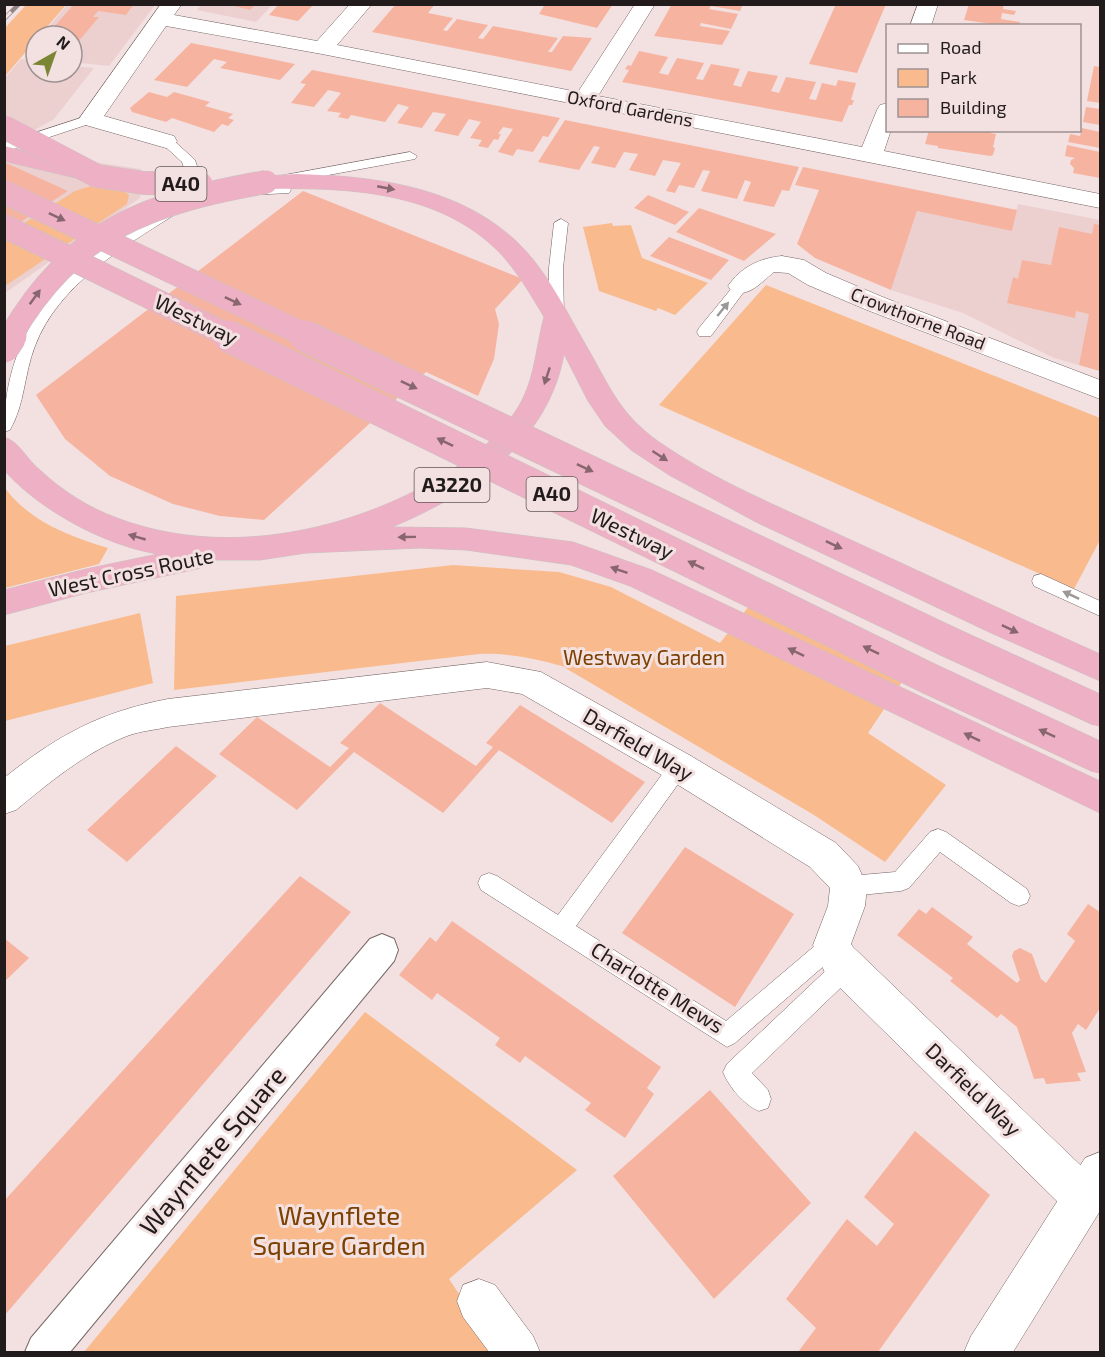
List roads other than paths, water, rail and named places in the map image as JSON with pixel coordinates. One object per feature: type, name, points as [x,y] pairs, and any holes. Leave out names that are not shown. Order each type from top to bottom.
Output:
[{"type":"highway","name":"A40","points":[[4,128],[97,176]]},
{"type":"highway","name":"A40","points":[[4,153],[97,176],[144,183],[275,186]]},
{"type":"highway","points":[[4,347],[16,323],[36,293],[60,266],[91,243],[147,211],[223,188],[275,186],[310,179],[393,189],[439,204],[476,222],[507,246],[528,273],[556,318],[615,420],[656,454],[705,484],[1017,632],[1101,668]]},
{"type":"highway","name":"Westway","points":[[4,192],[949,642],[1101,711]]},
{"type":"highway","name":"Westway","points":[[4,226],[930,680],[1101,758]]},
{"type":"highway","name":"A3220","points":[[4,447],[35,485],[72,510],[115,531],[158,543],[203,548],[258,548],[308,542],[359,529],[400,514],[436,495],[502,446],[523,422],[542,392],[551,362],[556,318]]},
{"type":"highway","points":[[308,542],[419,537],[466,539],[573,554],[641,578],[1101,798]]},
{"type":"highway","name":"West Cross Route","points":[[4,603],[174,561],[258,548]]},
{"type":"street","points":[[322,48],[362,4]]},
{"type":"street","points":[[584,100],[645,4]]},
{"type":"street","points":[[921,24],[928,4]]},
{"type":"street","points":[[166,12],[90,119],[166,141]]},
{"type":"street","name":"Oxford Gardens","points":[[166,12],[322,48],[1101,201]]},
{"type":"street","points":[[870,157],[886,115]]},
{"type":"street","name":"Crowthorne Road","points":[[741,286],[767,265],[795,266],[817,279],[876,304],[1101,390]]},
{"type":"street","name":"Darfield Way","points":[[4,799],[44,765],[82,741],[125,722],[168,713],[487,675],[529,682],[679,767],[823,855],[842,871],[850,886]]},
{"type":"street","points":[[839,956],[850,886]]},
{"type":"street","name":"Waynflete Square","points":[[45,1353],[382,950]]},
{"type":"street","name":"Darfield Way","points":[[839,956],[1095,1195]]},
{"type":"street","points":[[987,1353],[1095,1195]]},
{"type":"street","points":[[479,1301],[517,1353]]},
{"type":"lane","points":[[4,147],[90,119]]},
{"type":"lane","points":[[166,141],[188,160],[201,199]]},
{"type":"lane","points":[[4,426],[11,413],[17,379],[28,344],[51,306],[101,255],[171,211],[201,199],[275,186],[410,156]]},
{"type":"lane","points":[[556,318],[556,268],[561,223]]},
{"type":"lane","points":[[705,332],[741,286]]},
{"type":"lane","points":[[1041,581],[1101,609]]},
{"type":"lane","points":[[561,929],[679,767]]},
{"type":"lane","points":[[850,886],[901,881],[938,839],[1020,896]]},
{"type":"lane","name":"Charlotte Mews","points":[[489,883],[727,1035],[839,956]]},
{"type":"lane","points":[[759,1099],[735,1072],[839,956]]},
{"type":"railway","points":[[4,19],[19,4]]},
{"type":"park label","name":"Westway Garden","points":[[644,658]]},
{"type":"park label","name":"Waynflete Square Garden","points":[[339,1231]]}]
